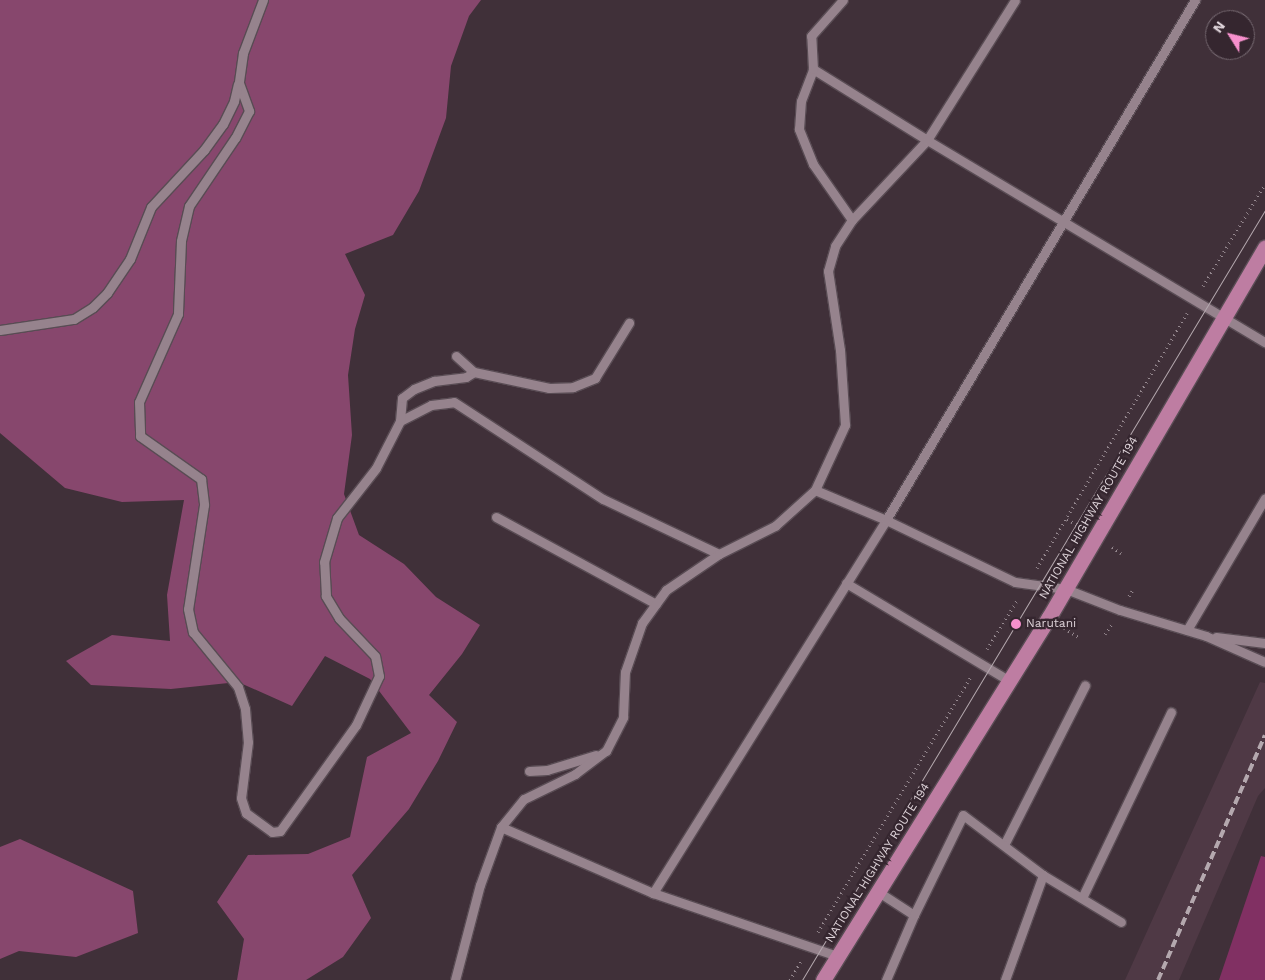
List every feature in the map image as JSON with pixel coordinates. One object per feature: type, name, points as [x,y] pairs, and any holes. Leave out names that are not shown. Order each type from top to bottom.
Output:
[{"type":"highway","name":"NATIONAL HIGHWAY ROUTE 194","points":[[823,980],[1066,590],[1122,495],[1170,406],[1265,247]]},
{"type":"street","points":[[0,330],[74,319],[93,307],[107,293],[130,259],[150,207],[209,144],[223,124],[234,101],[243,53],[263,0]]},
{"type":"street","points":[[843,0],[811,36],[813,69],[801,101],[799,129],[813,164],[852,220]]},
{"type":"street","points":[[455,980],[480,886],[501,827],[524,799],[575,774],[606,751],[623,717],[625,672],[642,623],[666,590],[719,554],[775,526],[815,490],[845,425],[840,350],[828,271],[835,246],[852,220],[927,140],[1015,0]]},
{"type":"street","points":[[653,893],[886,520],[1063,219],[1195,0]]},
{"type":"street","points":[[813,69],[927,140],[1063,219],[1265,342]]},
{"type":"street","points":[[238,84],[250,111],[235,138],[189,206],[181,242],[178,314],[139,402],[140,436],[201,480],[204,505],[188,610],[193,632],[238,687],[245,710],[248,742],[241,798],[246,813],[272,832],[280,831],[356,726],[379,676],[375,656],[339,618],[326,596],[324,562],[337,518],[376,468],[400,421],[402,398],[414,389],[434,381],[466,377],[474,372]]},
{"type":"street","points":[[456,356],[474,372],[549,388],[573,387],[595,378],[629,323]]},
{"type":"street","points":[[400,421],[431,405],[454,402],[603,499],[719,554]]},
{"type":"street","points":[[815,490],[886,520],[1021,583],[1066,590],[1120,610],[1206,636],[1265,662]]},
{"type":"street","points":[[1187,630],[1265,498]]},
{"type":"street","points":[[496,517],[656,604]]},
{"type":"street","points":[[846,582],[1010,681]]},
{"type":"street","points":[[1206,636],[1265,643]]},
{"type":"street","points":[[1004,845],[1085,686]]},
{"type":"street","points":[[1082,898],[1171,712]]},
{"type":"street","points":[[529,771],[547,770],[606,751]]},
{"type":"street","points":[[886,980],[914,915],[963,815],[1044,875],[1121,922]]},
{"type":"street","points":[[501,827],[653,893],[837,956]]},
{"type":"street","points":[[1005,980],[1044,875]]},
{"type":"street","points":[[877,891],[914,915]]},
{"type":"path","points":[[790,980],[979,663],[998,627],[1019,598],[1021,583],[1039,566],[1265,184]]},
{"type":"shaded area","points":[[0,0],[481,0],[469,16],[451,66],[446,118],[419,191],[393,235],[345,254],[365,295],[355,329],[348,375],[352,435],[344,494],[359,535],[404,564],[436,597],[480,625],[462,654],[429,695],[457,722],[438,761],[409,809],[352,875],[371,918],[343,957],[306,980],[237,980],[244,939],[217,902],[248,855],[308,854],[350,837],[367,757],[411,733],[370,679],[325,656],[292,706],[238,682],[171,689],[91,685],[66,661],[112,635],[170,641],[167,595],[184,500],[122,502],[65,488],[0,433]]},
{"type":"shaded area","points":[[1260,682],[1265,683],[1265,788],[1258,796],[1179,980],[1125,980]]},
{"type":"shaded area","points":[[20,839],[133,891],[138,933],[76,957],[19,951],[0,959],[0,847]]},
{"type":"building","points":[[1261,856],[1265,857],[1265,980],[1219,980]]},
{"type":"tram line","points":[[802,980],[1265,210]]},
{"type":"railway","points":[[1158,980],[1265,735]]},
{"type":"place","name":"Narutani","points":[[1016,624]]}]
